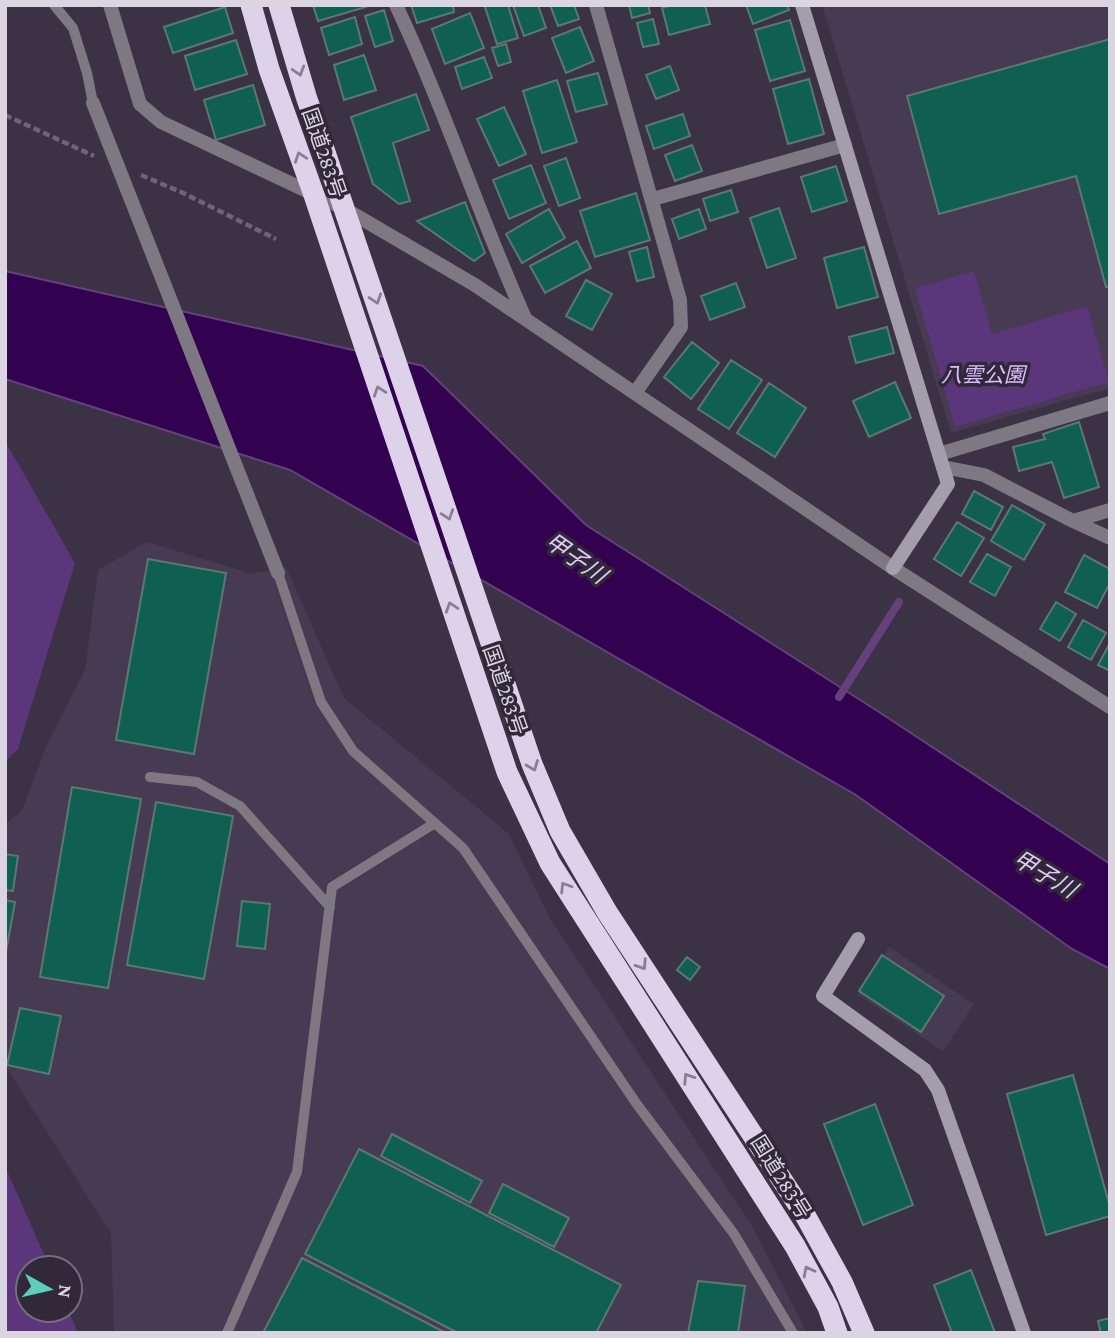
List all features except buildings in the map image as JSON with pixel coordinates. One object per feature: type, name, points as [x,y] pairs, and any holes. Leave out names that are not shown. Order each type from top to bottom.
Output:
[{"type":"highway","name":"国道283号","points":[[251,5],[269,69],[508,772],[550,863],[795,1246],[828,1307],[837,1333]]},
{"type":"highway","name":"国道283号","points":[[279,5],[306,96],[532,764],[560,831],[607,912],[806,1215],[842,1282],[864,1333]]},
{"type":"street","points":[[110,5],[140,104],[161,122],[345,209],[475,285],[892,568],[1110,708]]},
{"type":"street","points":[[396,5],[414,42],[495,250],[525,319]]},
{"type":"street","points":[[596,5],[680,300],[681,327],[635,393]]},
{"type":"street","points":[[802,5],[948,484],[892,568]]},
{"type":"street","points":[[93,103],[278,573]]},
{"type":"street","points":[[653,200],[845,145]]},
{"type":"street","points":[[941,460],[1110,403]]},
{"type":"street","points":[[941,460],[984,475],[1110,538]]},
{"type":"street","points":[[1073,521],[1110,510]]},
{"type":"street","points":[[858,939],[823,996],[925,1070],[938,1090],[1024,1333]]},
{"type":"lane","points":[[54,5],[73,28],[93,103]]},
{"type":"lane","points":[[278,573],[321,702],[353,751],[463,848],[636,1103],[734,1234],[793,1333]]},
{"type":"lane","points":[[150,777],[197,782],[240,806],[330,907]]},
{"type":"lane","points":[[227,1333],[296,1172],[332,887],[435,823]]},
{"type":"shaded area","points":[[822,5],[1110,5],[1110,388],[951,433]]},
{"type":"shaded area","points":[[147,542],[253,574],[286,567],[344,698],[508,833],[551,920],[752,1226],[807,1333],[114,1333],[111,1234],[5,1065],[5,825],[22,810],[48,742],[85,670],[98,570]]},
{"type":"shaded area","points":[[889,947],[974,1004],[943,1051],[857,994]]},
{"type":"green space","name":"八雲公園","points":[[974,271],[992,334],[1087,306],[1109,382],[955,427],[915,288]]},
{"type":"green space","points":[[5,445],[75,563],[18,749],[5,762]]},
{"type":"green space","points":[[5,1166],[44,1254],[14,1254],[14,1324],[74,1324],[78,1333],[5,1333]]},
{"type":"water","name":"甲子川","points":[[5,271],[423,366],[586,525],[879,712],[1110,864],[1110,969],[1072,949],[856,795],[290,470],[5,379]]},
{"type":"waterway","points":[[839,697],[899,602]]}]
